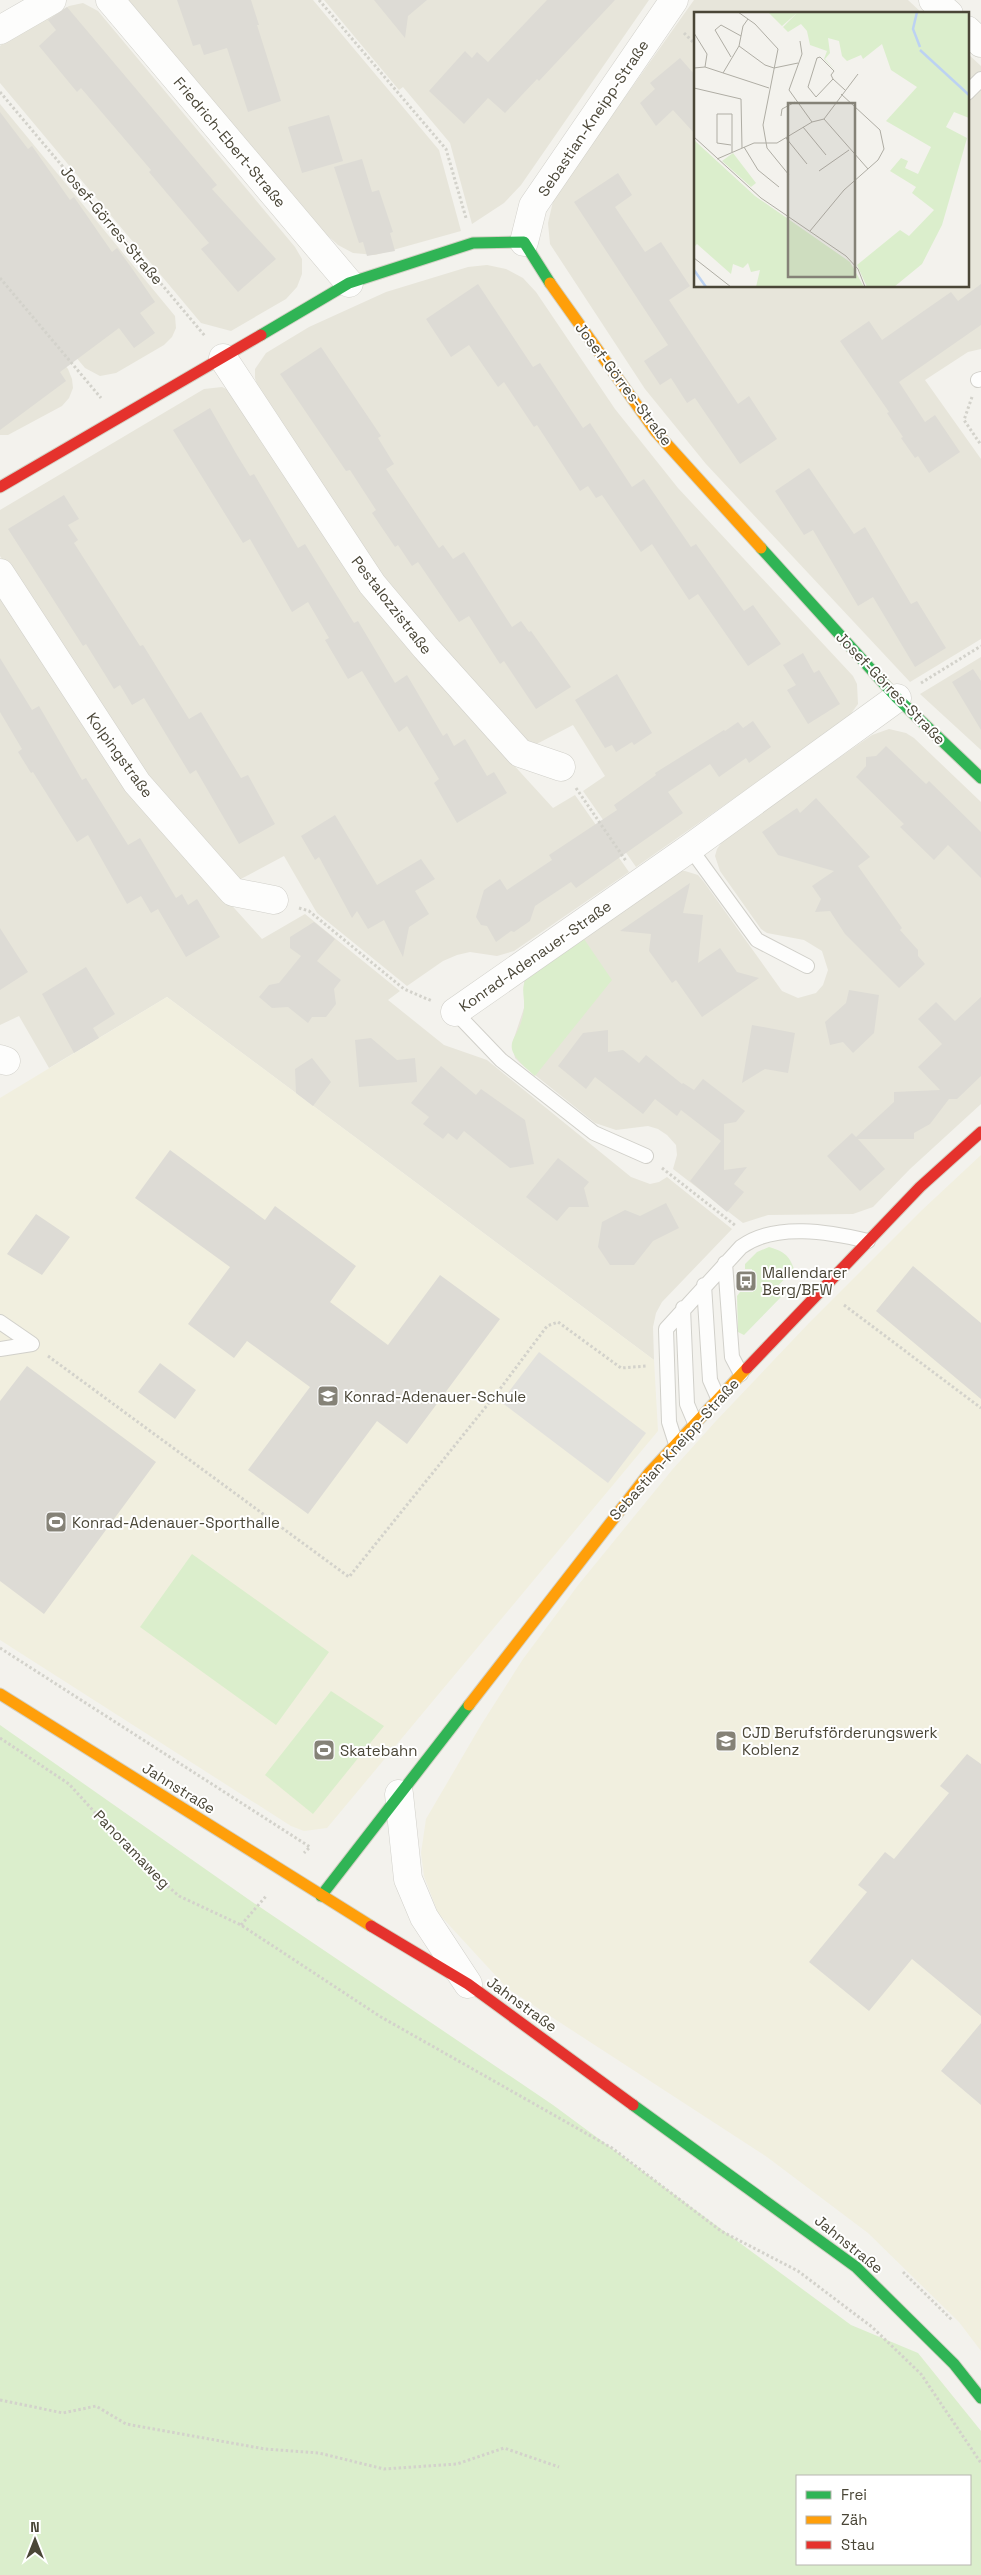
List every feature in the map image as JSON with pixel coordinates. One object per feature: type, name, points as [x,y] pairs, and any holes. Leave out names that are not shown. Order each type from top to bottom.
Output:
[{"type":"street","points":[[0,30],[52,0]]},
{"type":"street","name":"Friedrich-Ebert-Straße","points":[[110,0],[349,283]]},
{"type":"street","name":"Sebastian-Kneipp-Straße","points":[[524,242],[533,206],[674,0]]},
{"type":"street","points":[[933,0],[947,12]]},
{"type":"street","points":[[968,31],[981,43]]},
{"type":"street","points":[[0,487],[349,283],[473,242],[524,242]]},
{"type":"street","name":"Josef-Görres-Straße","points":[[524,242],[547,279],[656,432],[897,698],[981,778]]},
{"type":"street","name":"Pestalozzistraße","points":[[223,358],[378,591],[425,647],[520,753],[561,767]]},
{"type":"street","name":"Kolpingstraße","points":[[0,573],[137,783],[233,892],[274,900]]},
{"type":"street","name":"Konrad-Adenauer-Straße","points":[[455,1012],[690,848],[897,698]]},
{"type":"street","name":"Sebastian-Kneipp-Straße","points":[[321,1896],[592,1543],[649,1473],[822,1288],[920,1187],[981,1132]]},
{"type":"street","name":"Jahnstraße","points":[[0,1694],[285,1874],[468,1984],[856,2267],[954,2364],[981,2398]]},
{"type":"street","points":[[399,1794],[408,1879],[424,1917],[468,1984]]},
{"type":"lane","points":[[968,92],[981,78]]},
{"type":"lane","points":[[690,848],[757,940],[807,966]]},
{"type":"lane","name":"Konrad-Adenauer-Straße","points":[[455,1012],[502,1060],[594,1133],[646,1156]]},
{"type":"lane","points":[[676,1444],[669,1422],[666,1328],[725,1263],[752,1238],[806,1231],[841,1235],[868,1241]]},
{"type":"lane","points":[[725,1263],[732,1357],[741,1374]]},
{"type":"lane","points":[[704,1286],[710,1380],[718,1398]]},
{"type":"lane","points":[[683,1308],[687,1404],[695,1423]]},
{"type":"lane","points":[[0,1322],[32,1344]]},
{"type":"lane","points":[[0,1349],[32,1344]]},
{"type":"path","points":[[319,0],[446,149],[473,242]]},
{"type":"path","name":"Josef-Görres-Straße","points":[[0,92],[223,358]]},
{"type":"path","points":[[0,278],[118,418]]},
{"type":"path","points":[[979,380],[964,420],[981,445]]},
{"type":"path","points":[[897,698],[981,646]]},
{"type":"path","points":[[561,767],[640,882]]},
{"type":"path","points":[[274,900],[309,911],[404,989],[455,1012]]},
{"type":"path","points":[[646,1156],[752,1238]]},
{"type":"path","points":[[822,1288],[981,1408]]},
{"type":"path","points":[[32,1344],[349,1577],[547,1326],[558,1322],[621,1368],[652,1366]]},
{"type":"path","points":[[0,1648],[310,1847],[241,1925]]},
{"type":"path","name":"Panoramaweg","points":[[0,1738],[69,1784],[140,1862],[179,1896],[241,1925],[382,2017],[612,2148],[720,2230],[798,2271],[872,2327],[921,2374],[981,2463]]},
{"type":"path","points":[[0,2400],[63,2413],[96,2406],[126,2424],[265,2450],[319,2453],[384,2469],[456,2464],[504,2448],[558,2467]]},
{"type":"shaded area","points":[[128,0],[313,0],[439,150],[461,231],[375,255],[353,253],[338,245],[325,233]]},
{"type":"shaded area","points":[[324,0],[649,0],[521,185],[504,203],[472,224],[450,143],[403,87],[399,90]]},
{"type":"shaded area","points":[[694,0],[908,0],[921,12],[694,12],[694,288],[968,288],[968,54],[981,66],[981,349],[968,352],[925,380],[981,459],[981,639],[910,682],[706,464],[645,389],[550,244],[548,223],[554,197]]},
{"type":"shaded area","points":[[83,3],[98,11],[295,247],[302,259],[302,274],[297,287],[286,299],[231,331],[201,323],[0,83],[0,46],[3,43],[69,6]]},
{"type":"shaded area","points":[[0,104],[175,316],[176,328],[172,337],[164,345],[116,373],[100,376],[85,368],[0,266]]},
{"type":"shaded area","points":[[487,265],[506,269],[523,278],[536,292],[615,409],[678,488],[853,676],[857,684],[858,704],[847,719],[636,867],[583,791],[605,776],[573,725],[529,748],[401,606],[258,388],[255,378],[255,369],[266,353],[309,327],[386,292],[468,267]]},
{"type":"shaded area","points":[[0,288],[68,369],[73,388],[69,398],[62,406],[8,435],[0,435]]},
{"type":"shaded area","points":[[222,387],[231,391],[415,657],[553,808],[575,795],[629,872],[514,951],[497,956],[470,952],[457,955],[443,961],[407,986],[317,913],[284,856],[239,880],[169,804],[118,738],[0,556],[0,510],[204,389]]},
{"type":"shaded area","points":[[0,597],[126,788],[262,939],[305,914],[400,991],[388,1000],[444,1045],[487,1060],[631,1177],[650,1184],[659,1182],[667,1177],[732,1229],[662,1302],[656,1313],[653,1327],[654,1360],[167,997],[49,1068],[19,1016],[0,1025]]},
{"type":"shaded area","points":[[981,657],[981,750],[920,694]]},
{"type":"shaded area","points":[[889,729],[906,733],[914,738],[981,802],[981,1104],[910,1169],[873,1207],[853,1214],[768,1215],[743,1223],[673,1169],[677,1155],[676,1145],[667,1135],[658,1129],[648,1126],[616,1130],[595,1123],[515,1058],[512,1044],[524,1008],[524,981],[527,977],[679,871],[685,871],[698,875],[704,882],[782,991],[798,998],[816,993],[823,985],[828,970],[822,951],[804,940],[767,933],[761,929],[720,871],[715,856],[717,849],[726,836],[872,735]]},
{"type":"shaded area","name":"Konrad-Adenauer-Schule","points":[[167,997],[654,1360],[658,1431],[327,1828],[304,1831],[291,1826],[0,1640],[0,1098]]},
{"type":"shaded area","name":"CJD Berufsförderungswerk Koblenz","points":[[981,1155],[981,2351],[959,2322],[868,2233],[767,2157],[507,1988],[438,1913],[424,1876],[421,1853],[426,1819],[481,1725],[523,1659],[579,1584],[672,1470],[715,1422],[809,1323],[921,1211]]},
{"type":"shaded area","points":[[539,1352],[646,1433],[608,1483],[501,1402]]},
{"type":"green space","points":[[582,936],[612,980],[535,1076],[522,1064],[512,1048],[512,1042],[522,1020],[525,981],[527,977]]},
{"type":"green space","points":[[769,1247],[784,1254],[790,1260],[794,1269],[774,1290],[781,1297],[744,1335],[738,1332],[737,1296],[740,1292],[753,1292],[752,1269],[745,1269],[745,1264],[757,1252]]},
{"type":"green space","points":[[192,1554],[329,1652],[276,1725],[140,1627]]},
{"type":"green space","name":"Skatebahn","points":[[331,1691],[384,1726],[313,1814],[265,1775]]},
{"type":"green space","points":[[0,1725],[248,1899],[553,2105],[851,2325],[918,2353],[981,2431],[981,2575],[0,2575]]},
{"type":"building","points":[[177,0],[251,0],[281,101],[248,112],[227,48],[204,55],[200,44],[193,46]]},
{"type":"building","points":[[374,0],[427,0],[408,16],[405,38]]},
{"type":"building","points":[[547,0],[615,0],[539,81],[537,79],[505,113],[488,98],[464,124],[429,91],[465,51],[472,58],[477,52],[488,62]]},
{"type":"building","points":[[67,7],[217,185],[212,189],[276,259],[238,292],[201,249],[209,243],[149,172],[151,170],[81,88],[77,92],[39,46],[56,30],[48,20]]},
{"type":"building","points":[[680,58],[694,74],[694,133],[673,110],[656,126],[640,103],[655,89],[650,83]]},
{"type":"building","points":[[0,112],[28,149],[32,146],[70,200],[74,197],[112,252],[117,248],[131,267],[155,302],[140,313],[155,333],[134,348],[119,328],[60,372],[66,381],[0,430]]},
{"type":"building","points":[[329,115],[343,161],[302,173],[288,127]]},
{"type":"building","points":[[362,159],[372,192],[379,190],[393,232],[390,233],[395,251],[367,256],[363,242],[359,243],[334,167]]},
{"type":"building","points":[[618,173],[632,195],[615,207],[645,252],[661,242],[690,286],[669,300],[738,404],[749,396],[777,439],[740,464],[695,398],[687,403],[671,378],[660,385],[644,361],[668,345],[574,202]]},
{"type":"building","points":[[478,284],[533,367],[540,363],[583,428],[590,423],[632,487],[644,479],[691,547],[696,544],[744,611],[753,605],[781,644],[748,666],[698,594],[689,600],[652,544],[641,552],[602,495],[596,498],[588,486],[580,491],[537,425],[534,427],[504,382],[498,387],[469,345],[451,357],[426,319]]},
{"type":"building","points":[[981,284],[981,325],[899,382],[925,422],[935,415],[960,452],[929,473],[918,456],[915,458],[901,438],[903,437],[887,413],[889,412],[840,341],[869,321],[882,340],[951,292],[958,301]]},
{"type":"building","points":[[321,347],[381,436],[378,438],[394,464],[386,469],[439,548],[443,545],[453,559],[464,552],[512,627],[521,621],[529,632],[531,631],[571,687],[536,709],[504,661],[500,664],[469,616],[459,622],[418,562],[412,566],[398,545],[395,547],[372,513],[376,510],[350,470],[346,471],[280,374]]},
{"type":"building","points":[[210,408],[250,476],[254,474],[298,548],[305,544],[354,623],[358,621],[395,683],[407,675],[443,736],[447,733],[454,746],[465,739],[487,776],[494,772],[507,793],[457,823],[434,783],[439,779],[407,726],[399,732],[362,671],[348,679],[325,640],[329,638],[308,602],[292,612],[250,539],[243,543],[173,430]]},
{"type":"building","points":[[809,468],[854,534],[865,527],[911,604],[917,601],[946,648],[915,667],[873,597],[858,606],[813,530],[804,535],[775,491]]},
{"type":"building","points":[[64,495],[79,519],[68,525],[78,540],[74,543],[140,646],[143,645],[189,719],[201,712],[241,778],[248,775],[275,824],[239,844],[196,770],[190,774],[144,698],[132,705],[120,685],[114,689],[86,644],[83,646],[8,529]]},
{"type":"building","points":[[803,653],[814,673],[819,670],[840,704],[808,724],[787,690],[796,685],[783,665]]},
{"type":"building","points":[[0,658],[32,710],[39,706],[82,780],[86,778],[128,845],[140,838],[176,898],[182,894],[188,905],[197,899],[220,937],[186,957],[158,909],[151,913],[141,896],[127,904],[88,835],[77,842],[33,772],[31,773],[18,752],[22,749],[0,712]]},
{"type":"building","points":[[973,669],[981,681],[981,730],[952,682]]},
{"type":"building","points":[[617,674],[652,733],[634,745],[632,742],[616,752],[612,745],[605,748],[575,700]]},
{"type":"building","points":[[753,721],[771,747],[749,763],[746,758],[719,777],[710,764],[668,792],[683,813],[576,888],[571,882],[535,906],[530,921],[496,942],[487,926],[481,925],[476,917],[484,890],[500,879],[507,890],[552,860],[549,855],[617,810],[614,805],[656,775],[655,773],[738,722],[743,728]]},
{"type":"building","points":[[886,746],[926,784],[929,781],[981,832],[981,878],[948,845],[934,860],[900,827],[904,824],[856,777],[866,766],[866,757],[876,756]]},
{"type":"building","points":[[816,798],[870,857],[858,866],[902,928],[900,930],[918,950],[918,956],[925,964],[899,988],[845,934],[830,911],[815,912],[821,899],[812,886],[834,871],[778,855],[762,832],[797,808],[800,813]]},
{"type":"building","points":[[335,815],[377,885],[421,859],[435,879],[415,891],[429,914],[409,927],[403,957],[384,920],[368,929],[357,911],[352,918],[319,857],[315,860],[301,836]]},
{"type":"building","points":[[690,883],[683,913],[703,915],[698,963],[720,948],[737,972],[759,978],[702,1017],[676,980],[672,983],[649,951],[651,934],[620,931]]},
{"type":"building","points":[[314,922],[335,939],[317,961],[341,980],[334,989],[336,1004],[326,1017],[312,1017],[308,1023],[288,1007],[272,1008],[259,997],[269,985],[279,983],[301,956],[290,948],[290,937]]},
{"type":"building","points":[[0,928],[28,972],[0,990]]},
{"type":"building","points":[[86,967],[115,1014],[93,1028],[99,1038],[74,1053],[42,994]]},
{"type":"building","points":[[849,990],[879,995],[874,1033],[853,1053],[843,1042],[830,1045],[825,1022],[846,1003]]},
{"type":"building","points":[[981,997],[981,1076],[957,1099],[949,1099],[930,1124],[914,1133],[914,1139],[858,1139],[885,1169],[860,1191],[827,1156],[852,1133],[856,1137],[894,1102],[894,1092],[940,1090],[918,1067],[942,1044],[918,1019],[936,1002],[955,1021]]},
{"type":"building","points":[[752,1025],[795,1033],[788,1073],[765,1069],[742,1083]]},
{"type":"building","points":[[608,1030],[608,1052],[623,1050],[639,1063],[646,1055],[682,1084],[694,1090],[703,1079],[745,1111],[736,1122],[724,1124],[724,1170],[747,1167],[734,1184],[744,1192],[727,1212],[690,1181],[721,1141],[681,1110],[677,1116],[655,1099],[643,1114],[595,1077],[586,1089],[558,1066],[583,1033]]},
{"type":"building","points":[[371,1038],[397,1060],[415,1058],[417,1082],[359,1087],[355,1040]]},
{"type":"building","points":[[312,1058],[331,1082],[313,1106],[296,1093],[295,1069]]},
{"type":"building","points":[[441,1066],[476,1095],[481,1089],[525,1120],[534,1164],[510,1168],[464,1131],[457,1140],[448,1133],[443,1139],[423,1124],[429,1117],[411,1103]]},
{"type":"building","points":[[170,1150],[265,1220],[275,1206],[356,1266],[330,1302],[388,1345],[440,1275],[500,1319],[407,1444],[377,1421],[308,1514],[248,1470],[310,1387],[247,1341],[234,1358],[188,1324],[230,1267],[135,1198]]},
{"type":"building","points":[[558,1158],[589,1182],[584,1188],[589,1207],[569,1207],[557,1221],[526,1197]]},
{"type":"building","points":[[666,1203],[679,1228],[653,1241],[634,1265],[610,1265],[598,1247],[602,1222],[625,1210],[640,1216]]},
{"type":"building","points":[[36,1214],[70,1237],[42,1275],[7,1254]]},
{"type":"building","points":[[913,1266],[981,1323],[981,1399],[876,1311]]},
{"type":"building","points":[[160,1363],[196,1390],[175,1419],[138,1392]]},
{"type":"building","name":"Konrad-Adenauer-Sporthalle","points":[[27,1366],[156,1462],[44,1614],[0,1581],[0,1401]]},
{"type":"building","points":[[967,1754],[981,1764],[981,2016],[912,1959],[869,2011],[809,1962],[867,1892],[858,1885],[885,1852],[894,1859],[949,1793],[940,1786]]},
{"type":"building","points":[[981,2023],[981,2105],[941,2071]]},
{"type":"traffic: fast","points":[[261,335],[349,283],[473,243],[524,242],[550,283]]},
{"type":"traffic: fast","points":[[761,548],[897,698],[981,778]]},
{"type":"traffic: fast","points":[[321,1896],[469,1705]]},
{"type":"traffic: fast","points":[[633,2105],[856,2267],[954,2364],[981,2398]]},
{"type":"traffic: slow","points":[[550,283],[656,432],[761,548]]},
{"type":"traffic: slow","points":[[469,1705],[649,1473],[747,1368]]},
{"type":"traffic: slow","points":[[0,1694],[371,1926]]},
{"type":"traffic: jam","points":[[0,487],[261,335]]},
{"type":"traffic: jam","points":[[747,1368],[920,1187],[981,1132]]},
{"type":"traffic: jam","points":[[371,1926],[468,1984],[633,2105]]},
{"type":"place","name":"Mallendarer Berg/BFW","points":[[746,1281]]},
{"type":"place","name":"Konrad-Adenauer-Schule","points":[[328,1396]]},
{"type":"place","name":"Konrad-Adenauer-Sporthalle","points":[[56,1522]]},
{"type":"place","name":"CJD Berufsförderungswerk Koblenz","points":[[726,1741]]},
{"type":"place","name":"Skatebahn","points":[[324,1750]]}]
